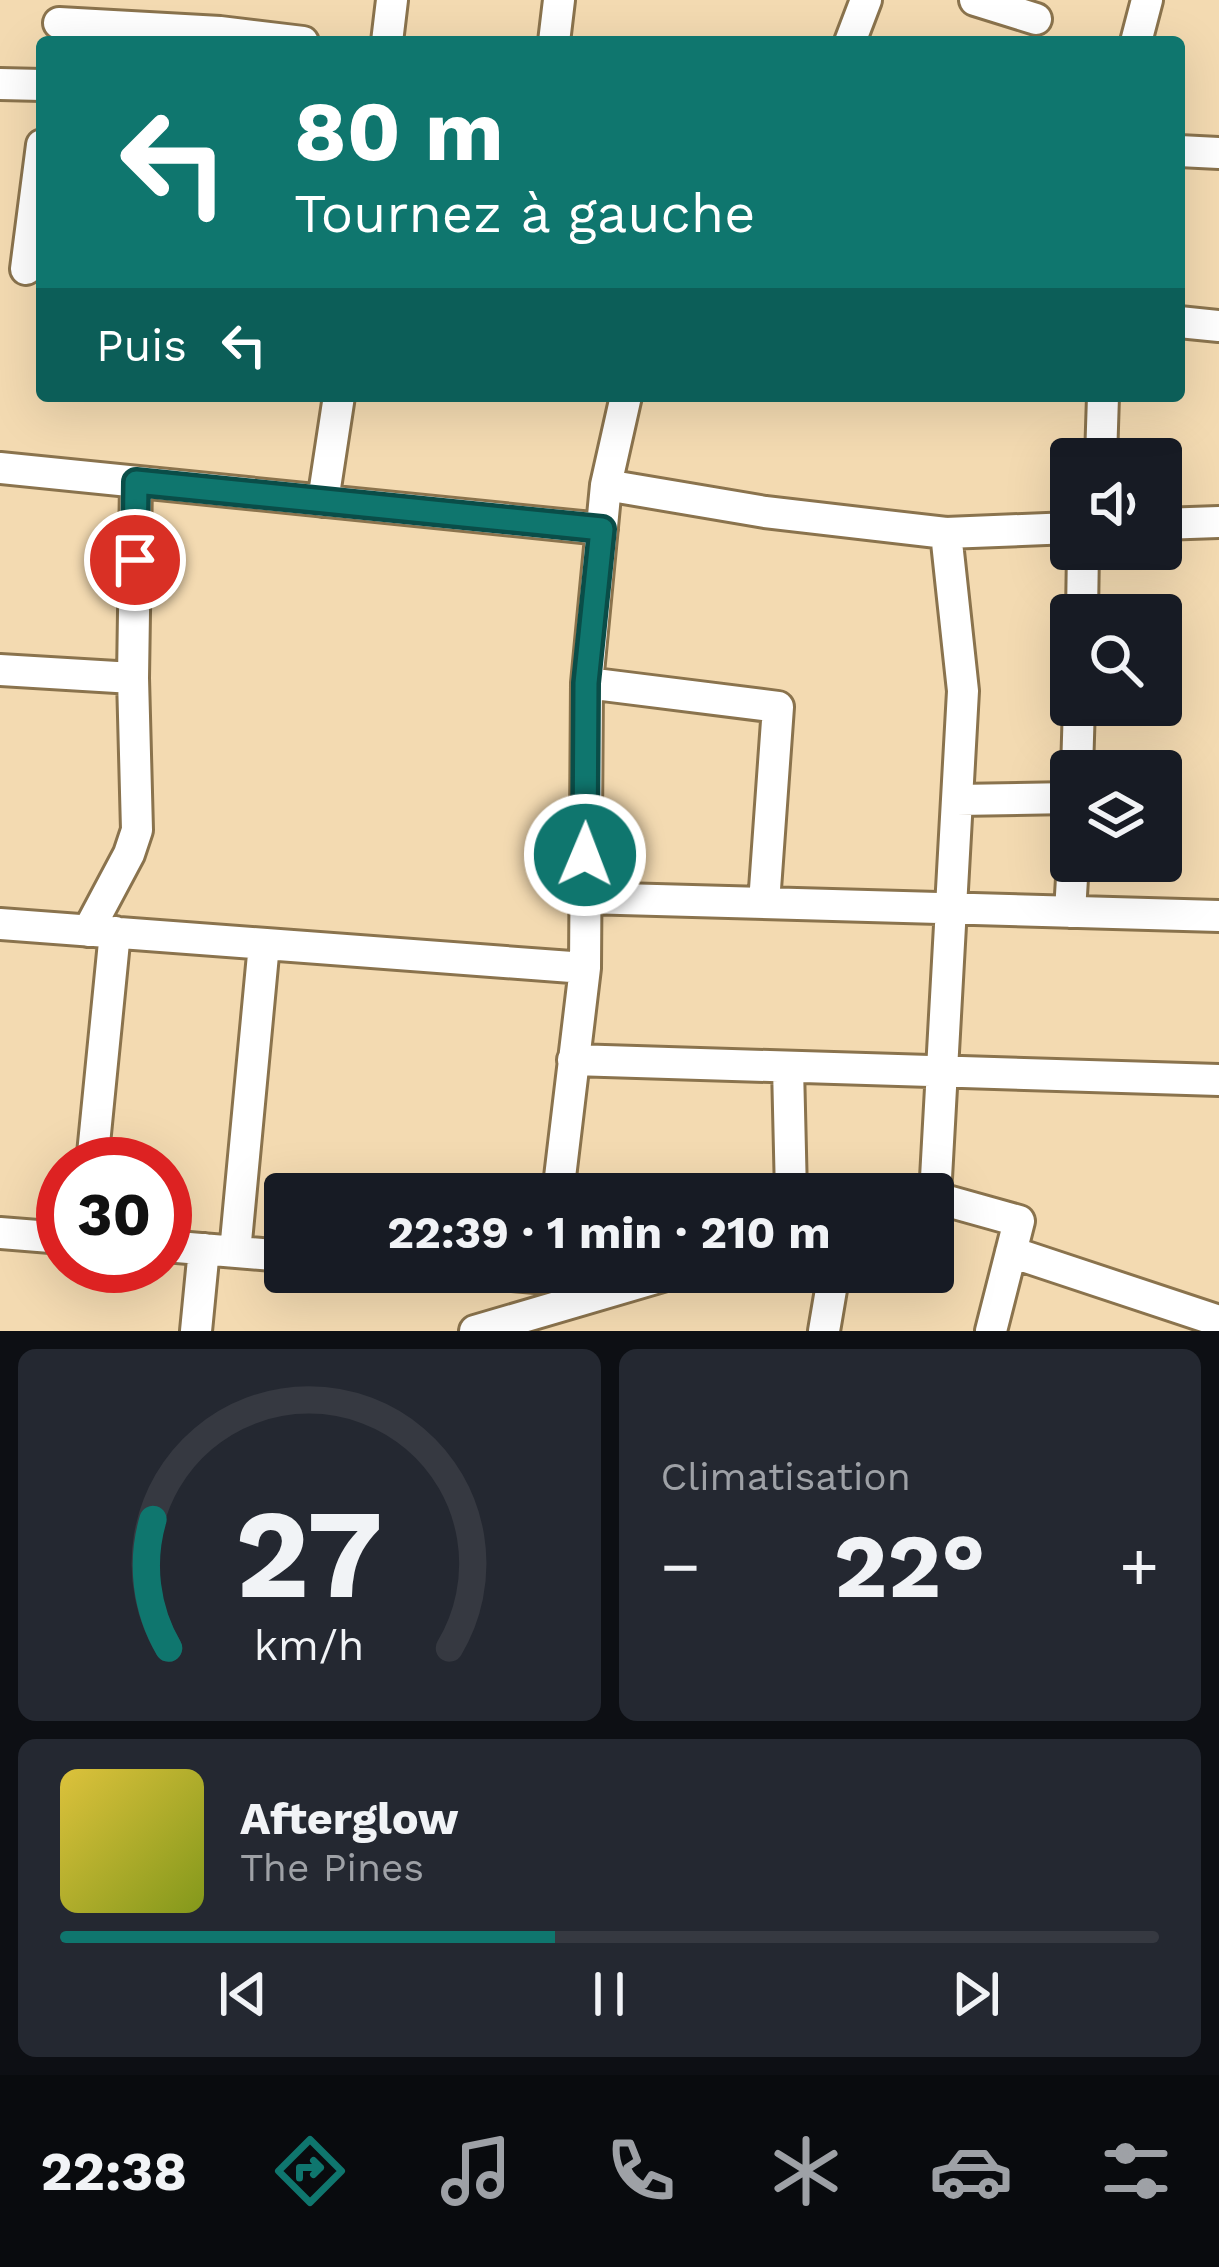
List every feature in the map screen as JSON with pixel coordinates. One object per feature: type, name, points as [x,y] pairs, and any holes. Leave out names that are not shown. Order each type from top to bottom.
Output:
[{"type":"street","points":[[219,36],[225,0]]},
{"type":"street","points":[[388,36],[392,0]]},
{"type":"street","points":[[555,36],[559,0]]},
{"type":"street","points":[[852,36],[866,0]]},
{"type":"street","points":[[975,0],[1037,20]]},
{"type":"street","points":[[1138,36],[1147,0]]},
{"type":"street","points":[[59,22],[208,36]]},
{"type":"street","points":[[0,84],[36,85]]},
{"type":"street","points":[[1185,151],[1219,153]]},
{"type":"street","points":[[23,269],[36,185]]},
{"type":"street","points":[[1185,323],[1219,326]]},
{"type":"street","points":[[323,501],[338,402]]},
{"type":"street","points":[[560,1173],[584,968],[586,683],[606,485],[625,402]]},
{"type":"street","points":[[1102,438],[1103,402]]},
{"type":"street","points":[[0,468],[602,529]]},
{"type":"street","points":[[93,1137],[101,932],[137,830],[136,482]]},
{"type":"street","points":[[606,485],[765,512],[946,533],[1050,529]]},
{"type":"street","points":[[1182,523],[1219,522]]},
{"type":"street","points":[[935,1173],[963,691],[946,533]]},
{"type":"street","points":[[0,670],[133,678]]},
{"type":"street","points":[[586,683],[778,707],[764,903]]},
{"type":"street","points":[[957,800],[1050,798]]},
{"type":"street","points":[[1070,912],[1072,882]]},
{"type":"street","points":[[585,898],[1219,916]]},
{"type":"street","points":[[0,924],[584,968]]},
{"type":"street","points":[[196,1331],[219,1251],[263,944]]},
{"type":"street","points":[[573,1060],[1219,1080]]},
{"type":"street","points":[[788,1066],[791,1173]]},
{"type":"street","points":[[954,1202],[1019,1221],[992,1331]]},
{"type":"street","points":[[0,1232],[36,1235]]},
{"type":"street","points":[[192,1248],[264,1254]]},
{"type":"street","points":[[1011,1252],[1219,1322]]},
{"type":"street","points":[[476,1331],[546,1321],[620,1293]]},
{"type":"street","points":[[824,1331],[830,1293]]},
{"type":"route","points":[[135,560],[136,482],[602,529],[586,683],[585,855]]}]
